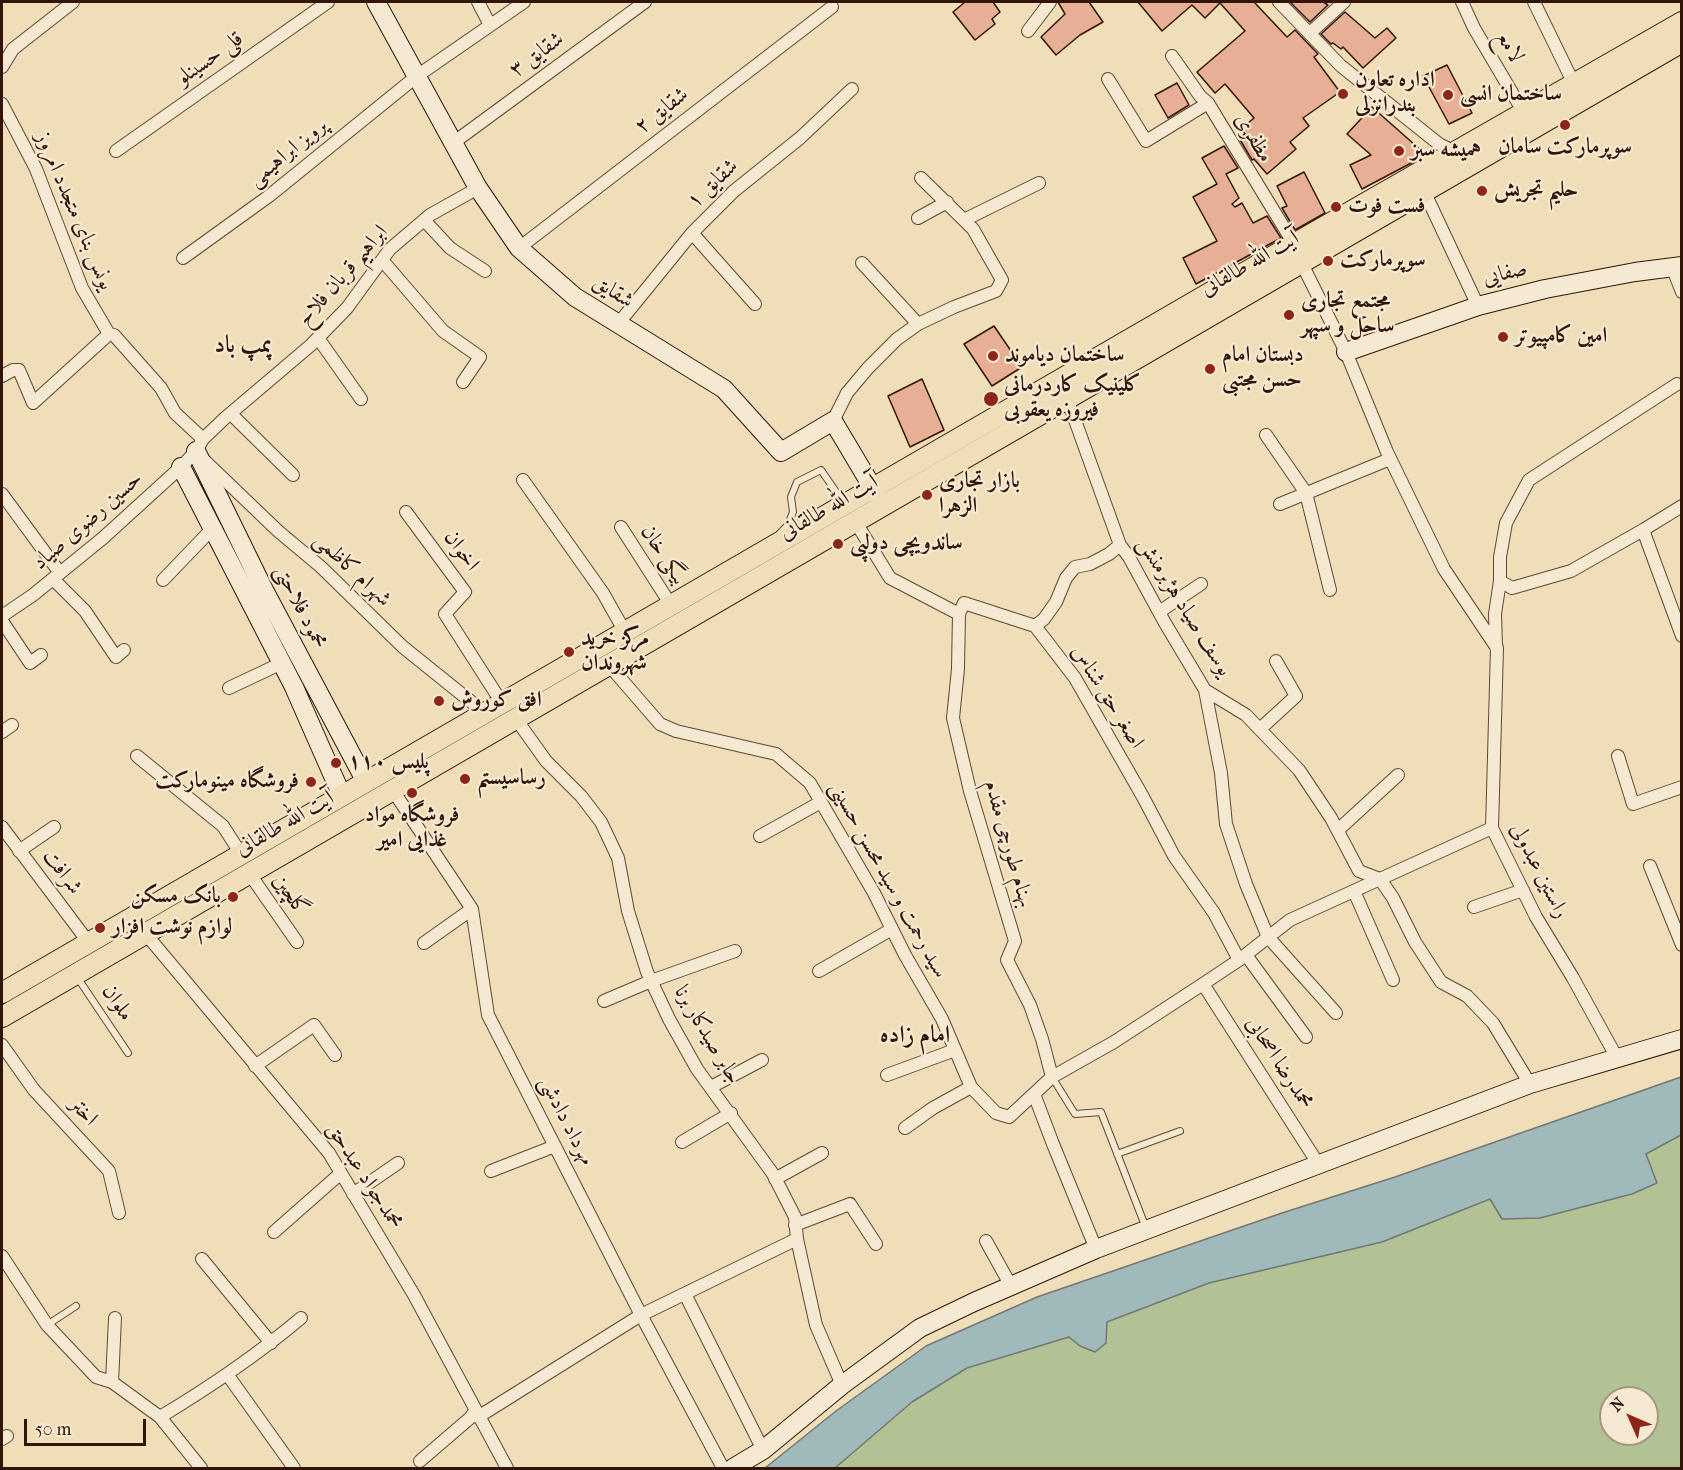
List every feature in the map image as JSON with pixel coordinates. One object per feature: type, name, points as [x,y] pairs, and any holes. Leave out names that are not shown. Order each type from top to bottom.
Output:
[{"type":"main road","name":"آیت الله طالقانی","points":[[878,496],[1067,398],[1455,152],[1682,22]]},
{"type":"main road","name":"آیت الله طالقانی","points":[[2,1017],[516,719],[878,496],[1297,253],[1424,191],[1682,42]]},
{"type":"main road","name":"آیت الله طالقانی","points":[[2,993],[774,546],[850,513]]},
{"type":"main road","points":[[366,782],[375,800]]},
{"type":"street","points":[[2,67],[13,49],[73,2]]},
{"type":"street","name":"قلی حسینلو","points":[[116,152],[328,2]]},
{"type":"street","name":"شقایق","points":[[376,2],[478,189],[519,248],[575,297],[723,389],[781,452],[833,421]]},
{"type":"street","points":[[478,2],[490,25]]},
{"type":"street","name":"پرویز ابراهیمی","points":[[183,258],[269,196],[417,76],[524,2]]},
{"type":"street","name":"شقایق ۳","points":[[453,142],[645,2]]},
{"type":"street","points":[[1028,31],[1050,2]]},
{"type":"street","points":[[1279,2],[1341,66],[1439,144],[1455,152]]},
{"type":"street","points":[[1310,33],[1344,2]]},
{"type":"street","name":"لامع","points":[[1462,2],[1473,28],[1524,113]]},
{"type":"street","points":[[1534,2],[1574,84]]},
{"type":"street","name":"شقایق ۲","points":[[519,248],[832,7]]},
{"type":"street","name":"مظفری","points":[[1172,56],[1200,96],[1208,103],[1297,253]]},
{"type":"street","points":[[1108,79],[1146,141],[1208,103]]},
{"type":"street","name":"شقایق ۱","points":[[618,324],[692,233],[734,191],[800,138],[852,89]]},
{"type":"street","name":"یونس بنای متجدد امروز","points":[[2,104],[36,169],[82,288],[109,334],[114,335],[161,388],[200,445]]},
{"type":"street","points":[[878,496],[833,421],[847,393],[897,339],[918,324],[996,291],[1002,280],[973,229],[921,178]]},
{"type":"street","points":[[964,220],[1039,183]]},
{"type":"street","name":"ابراهیم قربان فلاح","points":[[200,445],[231,414],[318,338],[347,308],[390,249],[424,220],[478,189]]},
{"type":"street","points":[[1424,191],[1478,306]]},
{"type":"street","points":[[918,218],[947,202]]},
{"type":"street","points":[[424,220],[450,248],[485,271]]},
{"type":"street","points":[[692,233],[755,304]]},
{"type":"street","points":[[1297,253],[1346,352],[1390,459],[1444,568],[1497,648]]},
{"type":"street","points":[[382,260],[443,331],[480,357],[464,382]]},
{"type":"street","points":[[862,263],[918,324]]},
{"type":"street","points":[[1677,266],[1682,292]]},
{"type":"street","name":"صفایی","points":[[1346,352],[1478,306],[1545,289],[1677,266]]},
{"type":"street","points":[[2,376],[13,370],[19,370],[33,403],[109,334]]},
{"type":"street","points":[[318,338],[361,399]]},
{"type":"street","name":"راستین عبدولی","points":[[1617,1058],[1523,890],[1492,828],[1497,648],[1495,614],[1500,581],[1500,557],[1506,523],[1529,480],[1680,383]]},
{"type":"street","name":"یوسف صیاد هژبرمنش","points":[[1067,398],[1120,545],[1130,557],[1205,690],[1246,715],[1299,770],[1338,830],[1359,871],[1380,879],[1393,898],[1415,942],[1441,982],[1467,996],[1493,1023],[1530,1084]]},
{"type":"street","points":[[231,414],[293,475]]},
{"type":"street","points":[[1266,435],[1306,493],[1330,590]]},
{"type":"street","name":"حسین رضوی صیاد","points":[[3,614],[33,595],[103,538],[181,467],[200,445]]},
{"type":"street","name":"محمود فلاحتی","points":[[200,445],[282,663],[302,682],[342,796]]},
{"type":"street","name":"شهرام کاظمی","points":[[200,445],[278,531],[321,567],[403,647],[493,708]]},
{"type":"street","points":[[1280,504],[1390,459]]},
{"type":"street","name":"محمود فلاحتی","points":[[181,467],[213,528],[258,595],[302,682],[366,782]]},
{"type":"street","points":[[523,480],[603,593],[625,632]]},
{"type":"street","points":[[2,494],[56,576],[85,612],[116,657],[124,650]]},
{"type":"street","points":[[1500,581],[1512,588],[1571,571],[1682,506]]},
{"type":"street","name":"اخوان","points":[[406,512],[465,592],[445,615],[493,708]]},
{"type":"street","points":[[850,513],[890,578],[959,614],[964,603],[1035,626],[1044,619],[1056,602],[1066,578],[1076,567],[1090,564],[1120,545]]},
{"type":"street","name":"بیگی خان","points":[[621,527],[671,605]]},
{"type":"street","points":[[163,580],[213,528]]},
{"type":"street","points":[[1643,530],[1682,636]]},
{"type":"street","points":[[1159,612],[1201,584]]},
{"type":"street","points":[[3,614],[30,663],[41,655]]},
{"type":"street","name":"بهنام طورچی مقدم","points":[[959,614],[958,669],[953,718],[970,791],[1014,941],[1007,960],[1030,1005],[1052,1077]]},
{"type":"street","name":"اصغر حق شناس","points":[[1035,626],[1075,678],[1174,856],[1243,958],[1306,1037]]},
{"type":"street","points":[[1260,729],[1296,696],[1276,661]]},
{"type":"street","points":[[229,688],[282,663]]},
{"type":"street","name":"سید رحمت و سید محسن حسینی","points":[[608,664],[660,724],[676,731],[776,754],[810,783],[874,893],[942,1019],[971,1087],[996,1113],[1009,1117],[1052,1077],[1114,1042],[1243,958],[1290,920],[1492,828]]},
{"type":"street","points":[[1205,690],[1221,773],[1226,824],[1246,884],[1268,937],[1336,1013]]},
{"type":"street","name":"جابر صیدکار برنا","points":[[516,719],[546,761],[580,796],[601,822],[618,858],[628,911],[651,981],[669,1019],[692,1060],[776,1179],[795,1217],[797,1239],[816,1325],[842,1385]]},
{"type":"street","points":[[2,732],[12,725]]},
{"type":"street","points":[[137,756],[223,826],[241,854]]},
{"type":"street","points":[[1618,756],[1633,804],[1682,788]]},
{"type":"street","points":[[1338,830],[1398,775]]},
{"type":"street","name":"مهرداد دادشی","points":[[392,789],[472,909],[488,1015],[641,1314],[723,1468]]},
{"type":"street","points":[[760,836],[821,802]]},
{"type":"street","name":"شرافت","points":[[2,827],[89,943]]},
{"type":"street","points":[[19,851],[54,827]]},
{"type":"street","points":[[1650,866],[1682,945]]},
{"type":"street","name":"گلچین","points":[[249,873],[297,942]]},
{"type":"street","points":[[1474,907],[1523,890]]},
{"type":"street","points":[[1354,891],[1393,980]]},
{"type":"street","points":[[424,943],[472,909]]},
{"type":"street","points":[[819,971],[892,929]]},
{"type":"street","name":"محمدجواد عبدحق","points":[[145,933],[329,1153],[414,1295],[507,1468]]},
{"type":"street","points":[[604,1001],[651,981],[735,951]]},
{"type":"street","name":"محمدرضا اصحابی","points":[[1203,984],[1319,1165]]},
{"type":"street","points":[[255,1066],[314,1025],[335,1055]]},
{"type":"street","points":[[733,1468],[763,1450],[842,1385],[920,1328],[1011,1286],[1096,1249],[1530,1084],[1682,1039]]},
{"type":"street","name":"اختر","points":[[2,1045],[34,1090],[109,1171],[119,1213]]},
{"type":"street","points":[[887,1075],[955,1050]]},
{"type":"street","points":[[711,1087],[762,1060]]},
{"type":"street","points":[[905,1128],[933,1108],[971,1087]]},
{"type":"street","points":[[1034,1094],[1096,1249]]},
{"type":"street","points":[[682,1142],[731,1113]]},
{"type":"street","points":[[491,1171],[555,1146]]},
{"type":"street","points":[[776,1179],[822,1153]]},
{"type":"street","points":[[353,1194],[398,1163]]},
{"type":"street","points":[[274,1232],[340,1173]]},
{"type":"street","points":[[795,1226],[850,1204],[876,1244]]},
{"type":"street","points":[[420,1461],[470,1418],[641,1314],[797,1239]]},
{"type":"street","points":[[986,1241],[1011,1286]]},
{"type":"street","points":[[2,1256],[47,1325],[96,1377],[112,1382],[160,1417],[201,1468]]},
{"type":"street","points":[[202,1259],[271,1343]]},
{"type":"street","points":[[685,1294],[763,1450]]},
{"type":"street","points":[[112,1382],[115,1318]]},
{"type":"street","points":[[160,1417],[227,1374],[271,1343],[301,1318]]},
{"type":"street","points":[[227,1374],[294,1468]]},
{"type":"lane","points":[[774,546],[788,525],[793,512],[791,497],[797,482],[821,470],[850,513]]},
{"type":"lane","name":"ملوان","points":[[75,974],[128,1053]]},
{"type":"lane","points":[[1052,1077],[1075,1114],[1101,1112],[1147,1230]]},
{"type":"lane","points":[[1117,1154],[1180,1131]]},
{"type":"lane","points":[[47,1325],[76,1306]]},
{"type":"green space","points":[[1681,1135],[1681,1468],[835,1468],[912,1402],[967,1368],[1069,1337],[1080,1346],[1106,1343],[1107,1322],[1209,1283],[1382,1242],[1490,1199],[1540,1218],[1632,1194],[1657,1183],[1646,1153]]},
{"type":"water","points":[[1681,1077],[1681,1135],[1646,1154],[1657,1183],[1632,1194],[1540,1218],[1502,1219],[1490,1199],[1382,1242],[1209,1283],[1107,1322],[1106,1343],[1095,1352],[1080,1346],[1069,1337],[967,1368],[912,1402],[835,1468],[765,1468],[836,1411],[926,1346],[1037,1297],[1395,1177]]},
{"type":"building","points":[[965,2],[993,2],[1000,12],[992,19],[995,24],[975,40],[953,12]]},
{"type":"building","points":[[1058,2],[1089,2],[1103,22],[1080,35],[1056,55],[1041,37],[1065,14]]},
{"type":"building","points":[[1138,2],[1254,2],[1287,37],[1295,30],[1318,54],[1314,57],[1340,92],[1303,118],[1309,126],[1290,142],[1296,149],[1267,174],[1254,159],[1252,160],[1239,138],[1245,134],[1241,129],[1254,118],[1225,84],[1215,93],[1197,72],[1245,31],[1220,3],[1205,18],[1192,5],[1162,31]]},
{"type":"building","points":[[1290,2],[1323,2],[1328,5],[1310,22]]},
{"type":"building","points":[[1345,12],[1375,38],[1387,28],[1396,38],[1363,68],[1343,47],[1341,49],[1331,44],[1321,34]]},
{"type":"building","name":"ساختمان انسی","points":[[1447,65],[1472,113],[1449,124],[1423,76]]},
{"type":"building","points":[[1177,83],[1189,105],[1168,118],[1155,95]]},
{"type":"building","points":[[1372,107],[1423,152],[1415,161],[1362,189],[1350,165],[1371,155],[1347,134]]},
{"type":"building","points":[[1224,146],[1238,168],[1226,174],[1239,198],[1232,204],[1235,207],[1242,203],[1253,223],[1267,216],[1281,238],[1196,284],[1183,258],[1217,241],[1193,197],[1217,184],[1202,158]]},
{"type":"building","points":[[1304,172],[1325,213],[1295,230],[1282,208],[1287,206],[1277,186]]},
{"type":"building","name":"ساختمان دیاموند","points":[[994,326],[1022,367],[992,386],[964,344]]},
{"type":"building","points":[[922,379],[944,430],[910,447],[888,396]]},
{"type":"place","name":"اداره تعاون بندرانزلی","points":[[1343,94]]},
{"type":"place","name":"ساختمان انسی","points":[[1448,95]]},
{"type":"place","name":"سوپرمارکت سامان","points":[[1565,125]]},
{"type":"place","name":"همیشه سبز","points":[[1399,151]]},
{"type":"place","name":"حلیم تجریش","points":[[1482,191]]},
{"type":"place","name":"فست فوت","points":[[1336,207]]},
{"type":"place","name":"سوپرمارکت","points":[[1328,261]]},
{"type":"place","name":"مجتمع تجاری ساحل و سپهر","points":[[1289,315]]},
{"type":"place","name":"امین کامپیوتر","points":[[1503,337]]},
{"type":"place","name":"ساختمان دیاموند","points":[[993,356]]},
{"type":"place","name":"دبستان امام حسن مجتبی","points":[[1210,369]]},
{"type":"place","name":"کلینیک کاردرمانی فیروزه یعقوبی","points":[[991,399]]},
{"type":"place","name":"بازار تجاری الزهرا","points":[[927,495]]},
{"type":"place","name":"ساندویچی دولپی","points":[[838,544]]},
{"type":"place","name":"مرکز خرید شهروندان","points":[[569,652]]},
{"type":"place","name":"افق کوروش","points":[[439,701]]},
{"type":"place","name":"پلیس ۱۱۰","points":[[336,763]]},
{"type":"place","name":"رساسیستم","points":[[465,779]]},
{"type":"place","name":"فروشگاه مینومارکت","points":[[311,782]]},
{"type":"place","name":"فروشگاه مواد غذایی امیر","points":[[412,793]]},
{"type":"place","name":"بانک مسکن","points":[[233,897]]},
{"type":"place","name":"لوازم نوشت افزار","points":[[100,928]]},
{"type":"district","name":"پمپ باد","points":[[243,346]]},
{"type":"district","name":"امام زاده","points":[[915,1036]]}]
